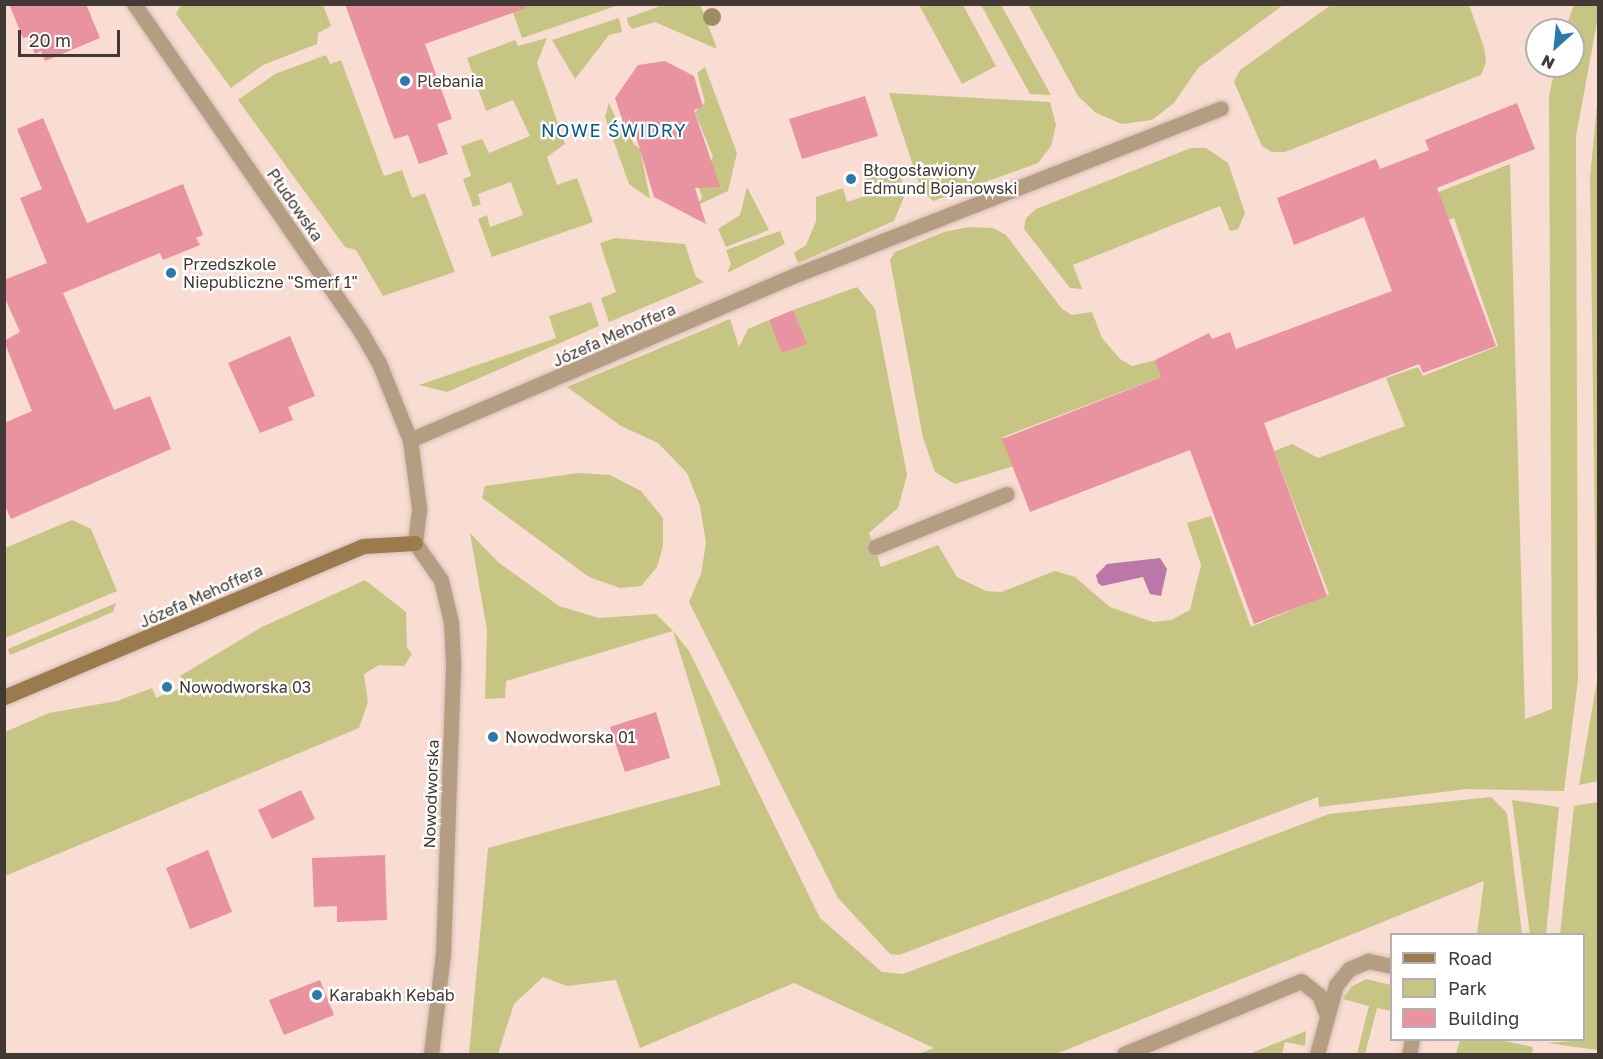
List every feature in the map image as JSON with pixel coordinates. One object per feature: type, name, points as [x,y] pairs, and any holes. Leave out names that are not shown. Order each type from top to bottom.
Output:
[{"type":"street","name":"Płudowska","points":[[134,4],[361,332],[379,363],[410,440],[419,508],[415,543]]},
{"type":"street","name":"Józefa Mehoffera","points":[[410,440],[798,274],[1221,108]]},
{"type":"street","points":[[875,546],[1007,494]]},
{"type":"street","name":"Józefa Mehoffera","points":[[4,697],[363,546],[415,543]]},
{"type":"street","name":"Nowodworska","points":[[415,543],[441,580],[451,622],[453,662],[443,954],[431,1054]]},
{"type":"street","points":[[1317,1054],[1336,985],[1349,969],[1368,961],[1390,966]]},
{"type":"street","points":[[1124,1054],[1301,981],[1319,995],[1327,1016]]},
{"type":"green space","points":[[510,4],[619,5],[522,38]]},
{"type":"green space","points":[[666,4],[701,6],[717,49],[655,22],[632,29],[628,24],[627,18]]},
{"type":"green space","points":[[181,5],[323,5],[331,26],[318,33],[317,44],[263,65],[231,88],[176,14]]},
{"type":"green space","points":[[919,5],[963,5],[996,66],[962,84]]},
{"type":"green space","points":[[981,5],[1001,5],[1051,95],[1030,94]]},
{"type":"green space","points":[[1028,5],[1283,5],[1198,68],[1174,103],[1152,120],[1122,124],[1096,113],[1078,96]]},
{"type":"green space","points":[[1331,5],[1469,5],[1484,47],[1486,62],[1481,75],[1285,152],[1272,152],[1262,146],[1234,82],[1240,70]]},
{"type":"green space","points":[[1574,5],[1597,5],[1598,17],[1576,136],[1578,679],[1564,791],[1467,789],[1319,807],[1318,797],[899,955],[890,954],[838,898],[689,602],[701,574],[706,543],[700,506],[687,473],[658,443],[621,426],[567,387],[730,319],[739,347],[748,329],[769,320],[783,353],[806,344],[793,310],[857,287],[875,309],[907,475],[898,508],[869,533],[881,567],[938,545],[957,577],[986,591],[1001,592],[1055,571],[1075,577],[1110,607],[1153,622],[1171,620],[1190,610],[1201,565],[1187,523],[1211,516],[1251,627],[1329,594],[1274,451],[1292,444],[1318,458],[1405,426],[1386,378],[1418,367],[1423,376],[1498,346],[1454,218],[1431,226],[1418,200],[1510,164],[1525,719],[1552,709],[1549,95],[1553,78],[1585,78],[1585,18],[1569,18]]},
{"type":"green space","points":[[619,18],[622,32],[609,35],[575,79],[552,40]]},
{"type":"green space","points":[[547,38],[537,63],[565,144],[547,157],[557,185],[577,178],[593,222],[492,257],[478,219],[487,215],[490,227],[523,215],[511,182],[478,194],[481,204],[473,207],[463,179],[471,176],[461,146],[482,139],[489,153],[530,136],[513,100],[486,111],[467,58],[515,40],[518,46]]},
{"type":"green space","points":[[326,55],[330,64],[341,60],[384,176],[402,170],[412,198],[425,193],[455,272],[383,296],[356,250],[345,247],[238,100],[275,74]]},
{"type":"green space","points":[[705,67],[737,153],[728,191],[698,205],[702,197],[698,186],[713,157],[695,112],[705,102],[697,73]]},
{"type":"green space","points":[[889,93],[1050,102],[1056,125],[1051,146],[1038,163],[933,201],[921,189]]},
{"type":"green space","points":[[1598,94],[1598,781],[1579,785],[1597,681],[1590,178]]},
{"type":"green space","points":[[609,103],[621,130],[635,128],[633,143],[640,149],[650,199],[629,184],[605,117]]},
{"type":"green space","points":[[1191,148],[1206,148],[1228,163],[1245,213],[1238,229],[1230,231],[1220,206],[1073,265],[1082,289],[1070,288],[1024,229],[1026,218],[1036,209]]},
{"type":"green space","points":[[897,168],[906,192],[894,221],[798,263],[794,253],[806,245],[816,221],[816,197],[843,188],[847,202],[868,195],[863,180]]},
{"type":"green space","points":[[747,187],[769,230],[726,247],[718,229],[740,215]]},
{"type":"green space","points":[[969,227],[993,228],[1006,235],[1062,309],[1072,315],[1092,312],[1102,338],[1120,359],[1132,366],[1156,360],[1163,376],[1003,437],[1014,466],[955,484],[935,472],[923,438],[890,260],[895,252],[944,232]]},
{"type":"green space","points":[[780,231],[785,244],[727,273],[731,264],[726,250]]},
{"type":"green space","points":[[615,238],[685,244],[696,277],[704,282],[609,322],[601,298],[616,292],[600,243]]},
{"type":"green space","points":[[591,302],[599,326],[447,392],[419,385],[556,338],[549,316]]},
{"type":"green space","points":[[579,473],[610,475],[641,491],[663,518],[663,546],[657,567],[641,586],[620,588],[589,577],[482,498],[485,486]]},
{"type":"green space","points":[[72,520],[91,529],[117,591],[5,638],[5,548]]},
{"type":"green space","points":[[470,533],[498,562],[559,606],[599,618],[656,614],[673,631],[506,681],[505,698],[485,699],[487,630]]},
{"type":"green space","points":[[365,580],[406,612],[407,648],[412,654],[404,666],[379,665],[364,674],[368,702],[359,728],[5,876],[5,732],[49,713],[117,701],[152,688],[156,698],[183,687],[180,676],[262,627]]},
{"type":"green space","points":[[116,603],[113,612],[10,655],[8,649]]},
{"type":"green space","points":[[673,631],[689,651],[820,918],[882,972],[903,974],[1329,814],[1491,797],[1507,813],[1522,933],[1477,933],[1484,881],[1056,1054],[918,1054],[934,1048],[794,983],[640,1048],[616,980],[567,986],[543,977],[514,1004],[498,1054],[469,1054],[488,848],[721,785]]},
{"type":"green space","points":[[1512,800],[1559,807],[1546,933],[1530,933]]},
{"type":"green space","points":[[1598,802],[1598,1050],[1547,1043],[1585,1041],[1585,933],[1560,933],[1574,806]]},
{"type":"green space","points":[[1366,979],[1390,985],[1390,1011],[1377,1008],[1365,1054],[1357,1054],[1369,1006],[1343,999],[1351,987]]},
{"type":"green space","points":[[1306,1031],[1305,1046],[1285,1042],[1282,1054],[1249,1054]]},
{"type":"green space","points":[[1460,1041],[1505,1041],[1533,1047],[1532,1054],[1456,1054]]},
{"type":"shaded area","points":[[1160,558],[1167,569],[1161,596],[1150,594],[1143,577],[1102,586],[1098,583],[1096,575],[1107,564]]},
{"type":"building","points":[[9,4],[86,4],[100,38],[45,61],[41,51],[35,54],[28,37],[23,38]]},
{"type":"building","name":"Plebania","points":[[345,4],[525,4],[526,8],[425,44],[452,119],[437,124],[448,154],[419,164],[408,135],[394,139]]},
{"type":"building","points":[[665,61],[694,76],[703,107],[694,110],[720,187],[695,188],[706,224],[654,197],[633,126],[625,128],[615,98],[638,65]]},
{"type":"building","points":[[865,96],[878,136],[802,159],[789,119]]},
{"type":"building","points":[[1517,103],[1535,149],[1437,188],[1496,346],[1423,373],[1419,364],[1264,423],[1327,596],[1254,624],[1190,450],[1030,512],[1002,439],[1161,377],[1155,360],[1209,333],[1212,339],[1230,332],[1236,349],[1392,291],[1364,217],[1294,245],[1277,198],[1376,159],[1380,169],[1429,150],[1425,140]]},
{"type":"building","points":[[43,118],[87,223],[183,184],[203,235],[196,238],[200,245],[163,260],[160,253],[63,293],[114,410],[150,396],[171,449],[11,519],[4,504],[4,423],[32,411],[4,341],[20,332],[4,296],[4,280],[47,263],[20,198],[42,189],[17,129]]},
{"type":"building","points":[[793,310],[807,344],[782,353],[769,320]]},
{"type":"building","points":[[290,336],[315,396],[288,407],[293,420],[260,433],[228,363]]},
{"type":"building","points":[[656,712],[670,758],[625,772],[610,727]]},
{"type":"building","points":[[301,790],[315,819],[272,839],[258,810]]},
{"type":"building","points":[[208,850],[232,912],[190,929],[166,868]]},
{"type":"building","points":[[385,855],[387,920],[337,922],[337,906],[314,907],[312,858]]},
{"type":"building","points":[[320,980],[334,1015],[284,1035],[269,1000]]},
{"type":"place","name":"Plebania","points":[[405,81]]},
{"type":"place","name":"Błogosławiony Edmund Bojanowski","points":[[851,179]]},
{"type":"place","name":"Przedszkole Niepubliczne \"Smerf 1\"","points":[[171,273]]},
{"type":"place","name":"Nowodworska 03","points":[[167,687]]},
{"type":"place","name":"Nowodworska 01","points":[[493,737]]},
{"type":"place","name":"Karabakh Kebab","points":[[317,995]]},
{"type":"district","name":"NOWE ŚWIDRY","points":[[614,130]]}]
